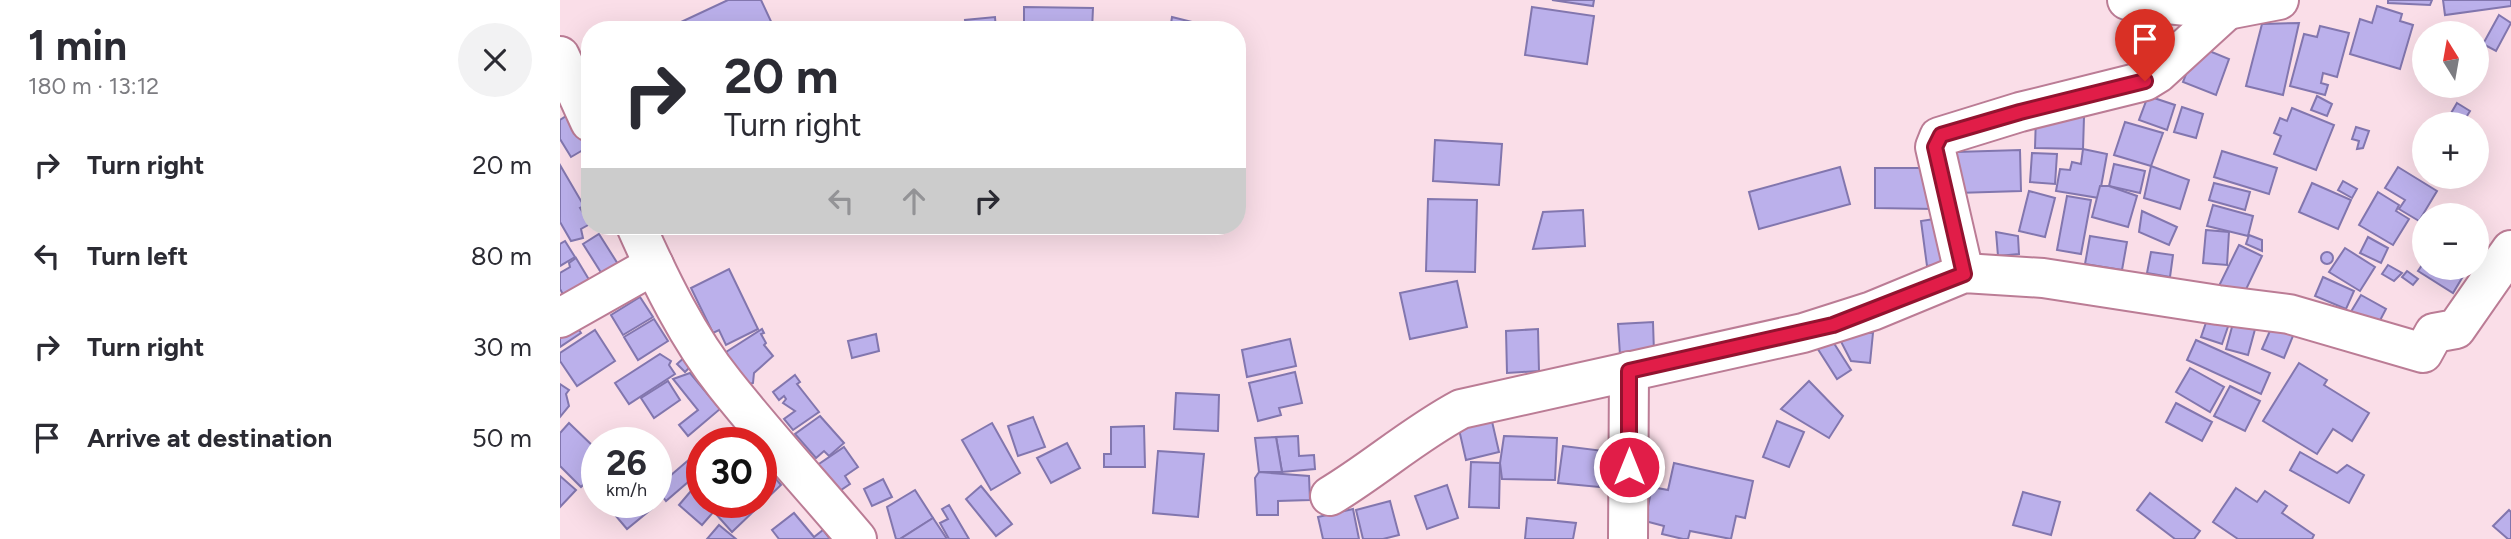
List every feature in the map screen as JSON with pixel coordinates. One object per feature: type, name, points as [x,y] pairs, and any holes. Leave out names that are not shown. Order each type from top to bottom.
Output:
[{"type":"street","points":[[2127,0],[2227,10],[2279,0]]},
{"type":"street","points":[[1964,274],[1935,147],[1939,137],[2020,112],[2145,81],[2227,10]]},
{"type":"street","points":[[560,56],[581,102]]},
{"type":"street","points":[[640,235],[696,341],[723,383],[857,539]]},
{"type":"street","points":[[1329,496],[1363,477],[1434,423],[1461,409],[1833,325],[1964,274],[2043,278],[2289,314],[2423,353],[2434,333],[2456,329],[2511,250]]},
{"type":"street","points":[[560,318],[654,265]]},
{"type":"street","points":[[1628,539],[1629,371]]},
{"type":"building","points":[[728,0],[761,0],[771,21],[683,21]]},
{"type":"building","points":[[1552,0],[1594,0],[1593,6]]},
{"type":"building","points":[[2388,0],[2432,0],[2430,5],[2388,3]]},
{"type":"building","points":[[2443,0],[2511,0],[2511,6],[2445,15]]},
{"type":"building","points":[[2377,6],[2402,14],[2400,21],[2412,25],[2400,69],[2350,54],[2360,19],[2372,23]]},
{"type":"building","points":[[1024,7],[1093,8],[1092,21],[1024,21]]},
{"type":"building","points":[[1532,7],[1594,16],[1587,64],[1525,55]]},
{"type":"building","points":[[2499,15],[2511,23],[2496,51],[2489,47],[2489,33]]},
{"type":"building","points":[[995,17],[995,21],[965,21]]},
{"type":"building","points":[[1172,17],[1188,21],[1171,21]]},
{"type":"building","points":[[2299,23],[2283,95],[2246,86],[2262,24]]},
{"type":"building","points":[[2320,26],[2349,33],[2337,77],[2323,73],[2321,83],[2328,85],[2325,95],[2290,86],[2304,34],[2317,37]]},
{"type":"building","points":[[2197,46],[2229,59],[2216,95],[2183,82]]},
{"type":"building","points":[[2148,96],[2175,105],[2167,130],[2139,120]]},
{"type":"building","points":[[2317,96],[2332,104],[2327,116],[2311,110]]},
{"type":"building","points":[[2457,103],[2470,111],[2469,112],[2452,112]]},
{"type":"building","points":[[2182,107],[2203,114],[2196,138],[2174,132]]},
{"type":"building","points":[[2292,108],[2334,125],[2316,170],[2274,154],[2281,136],[2274,133],[2280,118],[2287,121]]},
{"type":"building","points":[[574,111],[581,123],[581,151],[571,157],[560,139],[560,120]]},
{"type":"building","points":[[2036,115],[2084,117],[2083,149],[2035,148]]},
{"type":"building","points":[[2125,122],[2163,133],[2151,166],[2114,155]]},
{"type":"building","points":[[2356,127],[2369,131],[2363,148],[2357,149],[2359,141],[2352,139]]},
{"type":"building","points":[[1435,140],[1502,144],[1499,185],[1433,181]]},
{"type":"building","points":[[2083,149],[2107,154],[2099,198],[2056,191],[2060,169],[2070,170],[2072,162],[2081,164]]},
{"type":"building","points":[[2020,150],[2021,191],[1957,193],[1956,152]]},
{"type":"building","points":[[2222,151],[2277,168],[2269,194],[2214,177]]},
{"type":"building","points":[[2032,153],[2057,154],[2055,184],[2030,182]]},
{"type":"building","points":[[2114,164],[2145,171],[2140,193],[2109,186]]},
{"type":"building","points":[[560,165],[581,201],[583,238],[571,241],[560,222]]},
{"type":"building","points":[[2151,166],[2189,180],[2180,209],[2144,198]]},
{"type":"building","points":[[1840,167],[1850,204],[1759,229],[1749,192]]},
{"type":"building","points":[[2398,167],[2412,176],[2412,189],[2437,191],[2430,203],[2412,203],[2412,217],[2399,209],[2405,200],[2385,188]]},
{"type":"building","points":[[1875,168],[1935,168],[1935,209],[1875,208]]},
{"type":"building","points":[[2343,181],[2357,189],[2352,198],[2338,190]]},
{"type":"building","points":[[2214,183],[2250,192],[2245,210],[2209,200]]},
{"type":"building","points":[[2312,183],[2351,200],[2338,229],[2299,212]]},
{"type":"building","points":[[2100,186],[2109,186],[2137,196],[2128,227],[2092,217]]},
{"type":"building","points":[[2029,191],[2055,198],[2045,237],[2019,231]]},
{"type":"building","points":[[2378,192],[2399,205],[2396,211],[2409,219],[2393,245],[2359,225]]},
{"type":"building","points":[[2067,196],[2091,200],[2081,254],[2057,250]]},
{"type":"building","points":[[1428,199],[1477,200],[1475,272],[1426,271]]},
{"type":"building","points":[[2213,205],[2253,216],[2248,236],[2207,226]]},
{"type":"building","points":[[1583,210],[1585,246],[1533,249],[1543,212]]},
{"type":"building","points":[[2142,211],[2177,227],[2169,245],[2139,232]]},
{"type":"building","points":[[1947,217],[1953,263],[1927,266],[1921,221]]},
{"type":"building","points":[[2206,230],[2229,232],[2227,265],[2203,263]]},
{"type":"building","points":[[1996,232],[2018,236],[2019,254],[1998,256]]},
{"type":"building","points":[[600,235],[623,272],[607,282],[583,244]]},
{"type":"building","points":[[2249,235],[2262,240],[2262,251],[2246,244]]},
{"type":"building","points":[[2090,236],[2127,242],[2122,270],[2085,264]]},
{"type":"building","points":[[2368,237],[2388,248],[2381,263],[2360,253]]},
{"type":"building","points":[[565,241],[575,257],[560,266],[560,244]]},
{"type":"building","points":[[2239,245],[2262,256],[2239,304],[2216,292]]},
{"type":"building","points":[[2345,248],[2375,267],[2360,291],[2329,272]]},
{"type":"building","points":[[2151,252],[2173,255],[2170,277],[2147,273]]},
{"type":"building","points":[[2327,252],[2333,258],[2327,264],[2321,258]]},
{"type":"building","points":[[576,258],[597,293],[571,308],[560,289],[560,273],[570,267],[569,263]]},
{"type":"building","points":[[2388,265],[2402,273],[2394,281],[2382,274]]},
{"type":"building","points":[[729,269],[758,329],[726,345],[719,330],[713,333],[691,288]]},
{"type":"building","points":[[2407,271],[2412,275],[2412,280],[2417,280],[2413,285],[2402,277]]},
{"type":"building","points":[[2323,277],[2354,291],[2346,309],[2315,296]]},
{"type":"building","points":[[2432,280],[2461,280],[2453,293]]},
{"type":"building","points":[[1457,281],[1467,327],[1410,339],[1400,293]]},
{"type":"building","points":[[2361,295],[2386,309],[2375,330],[2349,315]]},
{"type":"building","points":[[640,297],[653,317],[623,335],[611,315]]},
{"type":"building","points":[[2210,311],[2231,318],[2222,344],[2201,337]]},
{"type":"building","points":[[2235,316],[2257,322],[2248,355],[2226,349]]},
{"type":"building","points":[[2276,317],[2297,326],[2284,358],[2262,349]]},
{"type":"building","points":[[654,319],[668,341],[638,360],[624,337]]},
{"type":"building","points":[[573,321],[581,333],[560,347],[560,334]]},
{"type":"building","points":[[1653,322],[1654,353],[1620,355],[1618,324]]},
{"type":"building","points":[[762,329],[764,333],[761,334],[766,343],[764,345],[773,356],[754,373],[753,383],[743,386],[726,352]]},
{"type":"building","points":[[1538,329],[1539,371],[1507,373],[1506,331]]},
{"type":"building","points":[[595,330],[615,361],[577,386],[560,361],[560,353]]},
{"type":"building","points":[[1835,330],[1873,333],[1870,363],[1851,361]]},
{"type":"building","points":[[876,334],[879,351],[852,358],[848,341]]},
{"type":"building","points":[[1828,334],[1851,370],[1837,379],[1814,343]]},
{"type":"building","points":[[1290,339],[1296,366],[1247,377],[1242,350]]},
{"type":"building","points":[[2196,340],[2270,373],[2261,394],[2187,360]]},
{"type":"building","points":[[660,354],[671,361],[669,365],[675,374],[629,404],[615,383]]},
{"type":"building","points":[[686,356],[693,364],[685,372],[677,364]]},
{"type":"building","points":[[2299,363],[2327,380],[2324,385],[2369,413],[2352,441],[2333,429],[2317,454],[2263,421]]},
{"type":"building","points":[[2190,368],[2224,387],[2210,412],[2176,392]]},
{"type":"building","points":[[1295,372],[1302,403],[1279,408],[1281,415],[1258,421],[1249,383]]},
{"type":"building","points":[[690,373],[720,409],[699,427],[686,427],[686,434],[679,425],[698,410],[673,379]]},
{"type":"building","points":[[795,375],[800,382],[797,384],[819,412],[793,430],[784,419],[795,411],[783,403],[786,399],[784,396],[779,400],[773,392]]},
{"type":"building","points":[[668,381],[680,400],[654,418],[641,398]]},
{"type":"building","points":[[1809,381],[1843,416],[1829,438],[1781,409]]},
{"type":"building","points":[[560,384],[569,390],[566,394],[569,406],[560,417]]},
{"type":"building","points":[[2230,386],[2260,401],[2245,431],[2214,416]]},
{"type":"building","points":[[1176,393],[1219,395],[1218,431],[1174,429]]},
{"type":"building","points":[[2176,403],[2212,422],[2202,441],[2166,422]]},
{"type":"building","points":[[820,416],[844,443],[829,456],[824,451],[816,458],[795,434]]},
{"type":"building","points":[[1033,417],[1045,447],[1018,456],[1008,426]]},
{"type":"building","points":[[1491,417],[1499,452],[1466,460],[1458,425]]},
{"type":"building","points":[[1777,421],[1804,432],[1789,467],[1763,457]]},
{"type":"building","points":[[569,423],[581,435],[581,487],[560,466],[560,433]]},
{"type":"building","points":[[992,423],[1020,473],[991,490],[962,440]]},
{"type":"building","points":[[1144,426],[1145,467],[1104,467],[1104,454],[1111,454],[1111,427]]},
{"type":"building","points":[[1298,436],[1299,456],[1314,455],[1315,469],[1282,472],[1276,437]]},
{"type":"building","points":[[1504,436],[1557,438],[1555,480],[1502,479],[1500,463]]},
{"type":"building","points":[[1276,437],[1282,472],[1259,472],[1255,438]]},
{"type":"building","points":[[1067,443],[1080,468],[1051,483],[1037,458]]},
{"type":"building","points":[[1563,446],[1604,451],[1599,487],[1558,483]]},
{"type":"building","points":[[844,447],[858,467],[845,476],[850,484],[835,494],[816,466]]},
{"type":"building","points":[[1158,451],[1204,454],[1198,517],[1153,513]]},
{"type":"building","points":[[2300,452],[2337,473],[2347,465],[2364,475],[2349,503],[2290,470]]},
{"type":"building","points":[[686,462],[686,484],[672,496],[672,474]]},
{"type":"building","points":[[1471,462],[1500,463],[1499,508],[1469,507]]},
{"type":"building","points":[[1674,463],[1753,481],[1745,518],[1736,516],[1731,539],[1690,531],[1688,539],[1683,539],[1662,534],[1664,526],[1645,521],[1652,487],[1668,490]]},
{"type":"building","points":[[1259,472],[1309,476],[1310,500],[1278,501],[1278,515],[1257,515],[1255,478]]},
{"type":"building","points":[[560,476],[576,490],[560,507]]},
{"type":"building","points":[[883,479],[892,497],[872,506],[864,489]]},
{"type":"building","points":[[1447,485],[1458,518],[1427,529],[1415,496]]},
{"type":"building","points":[[981,486],[1012,524],[996,536],[966,499]]},
{"type":"building","points":[[2236,488],[2257,502],[2265,491],[2287,506],[2282,513],[2314,535],[2312,539],[2238,539],[2213,522]]},
{"type":"building","points":[[915,490],[933,518],[896,539],[887,507]]},
{"type":"building","points":[[2023,492],[2060,502],[2051,535],[2013,525]]},
{"type":"building","points":[[2150,493],[2200,531],[2194,539],[2175,539],[2137,510]]},
{"type":"building","points":[[686,497],[686,511],[679,505]]},
{"type":"building","points":[[1390,501],[1399,535],[1383,539],[1363,539],[1356,510]]},
{"type":"building","points":[[949,505],[969,539],[949,539],[940,523],[948,519],[942,509]]},
{"type":"building","points":[[1353,509],[1359,539],[1323,539],[1318,517]]},
{"type":"building","points":[[2509,510],[2511,512],[2511,539],[2493,526]]},
{"type":"building","points":[[794,513],[814,537],[823,530],[830,539],[779,539],[772,530]]},
{"type":"building","points":[[618,518],[640,518],[627,529]]},
{"type":"building","points":[[694,518],[708,518],[702,525]]},
{"type":"building","points":[[719,518],[747,518],[732,532]]},
{"type":"building","points":[[933,518],[947,539],[900,539]]},
{"type":"building","points":[[1527,518],[1576,523],[1573,539],[1525,539]]},
{"type":"building","points":[[719,525],[736,539],[707,539]]},
{"type":"route","points":[[1629,467],[1629,371],[1833,325],[1964,274],[1935,147],[1941,135],[2145,81]]}]
